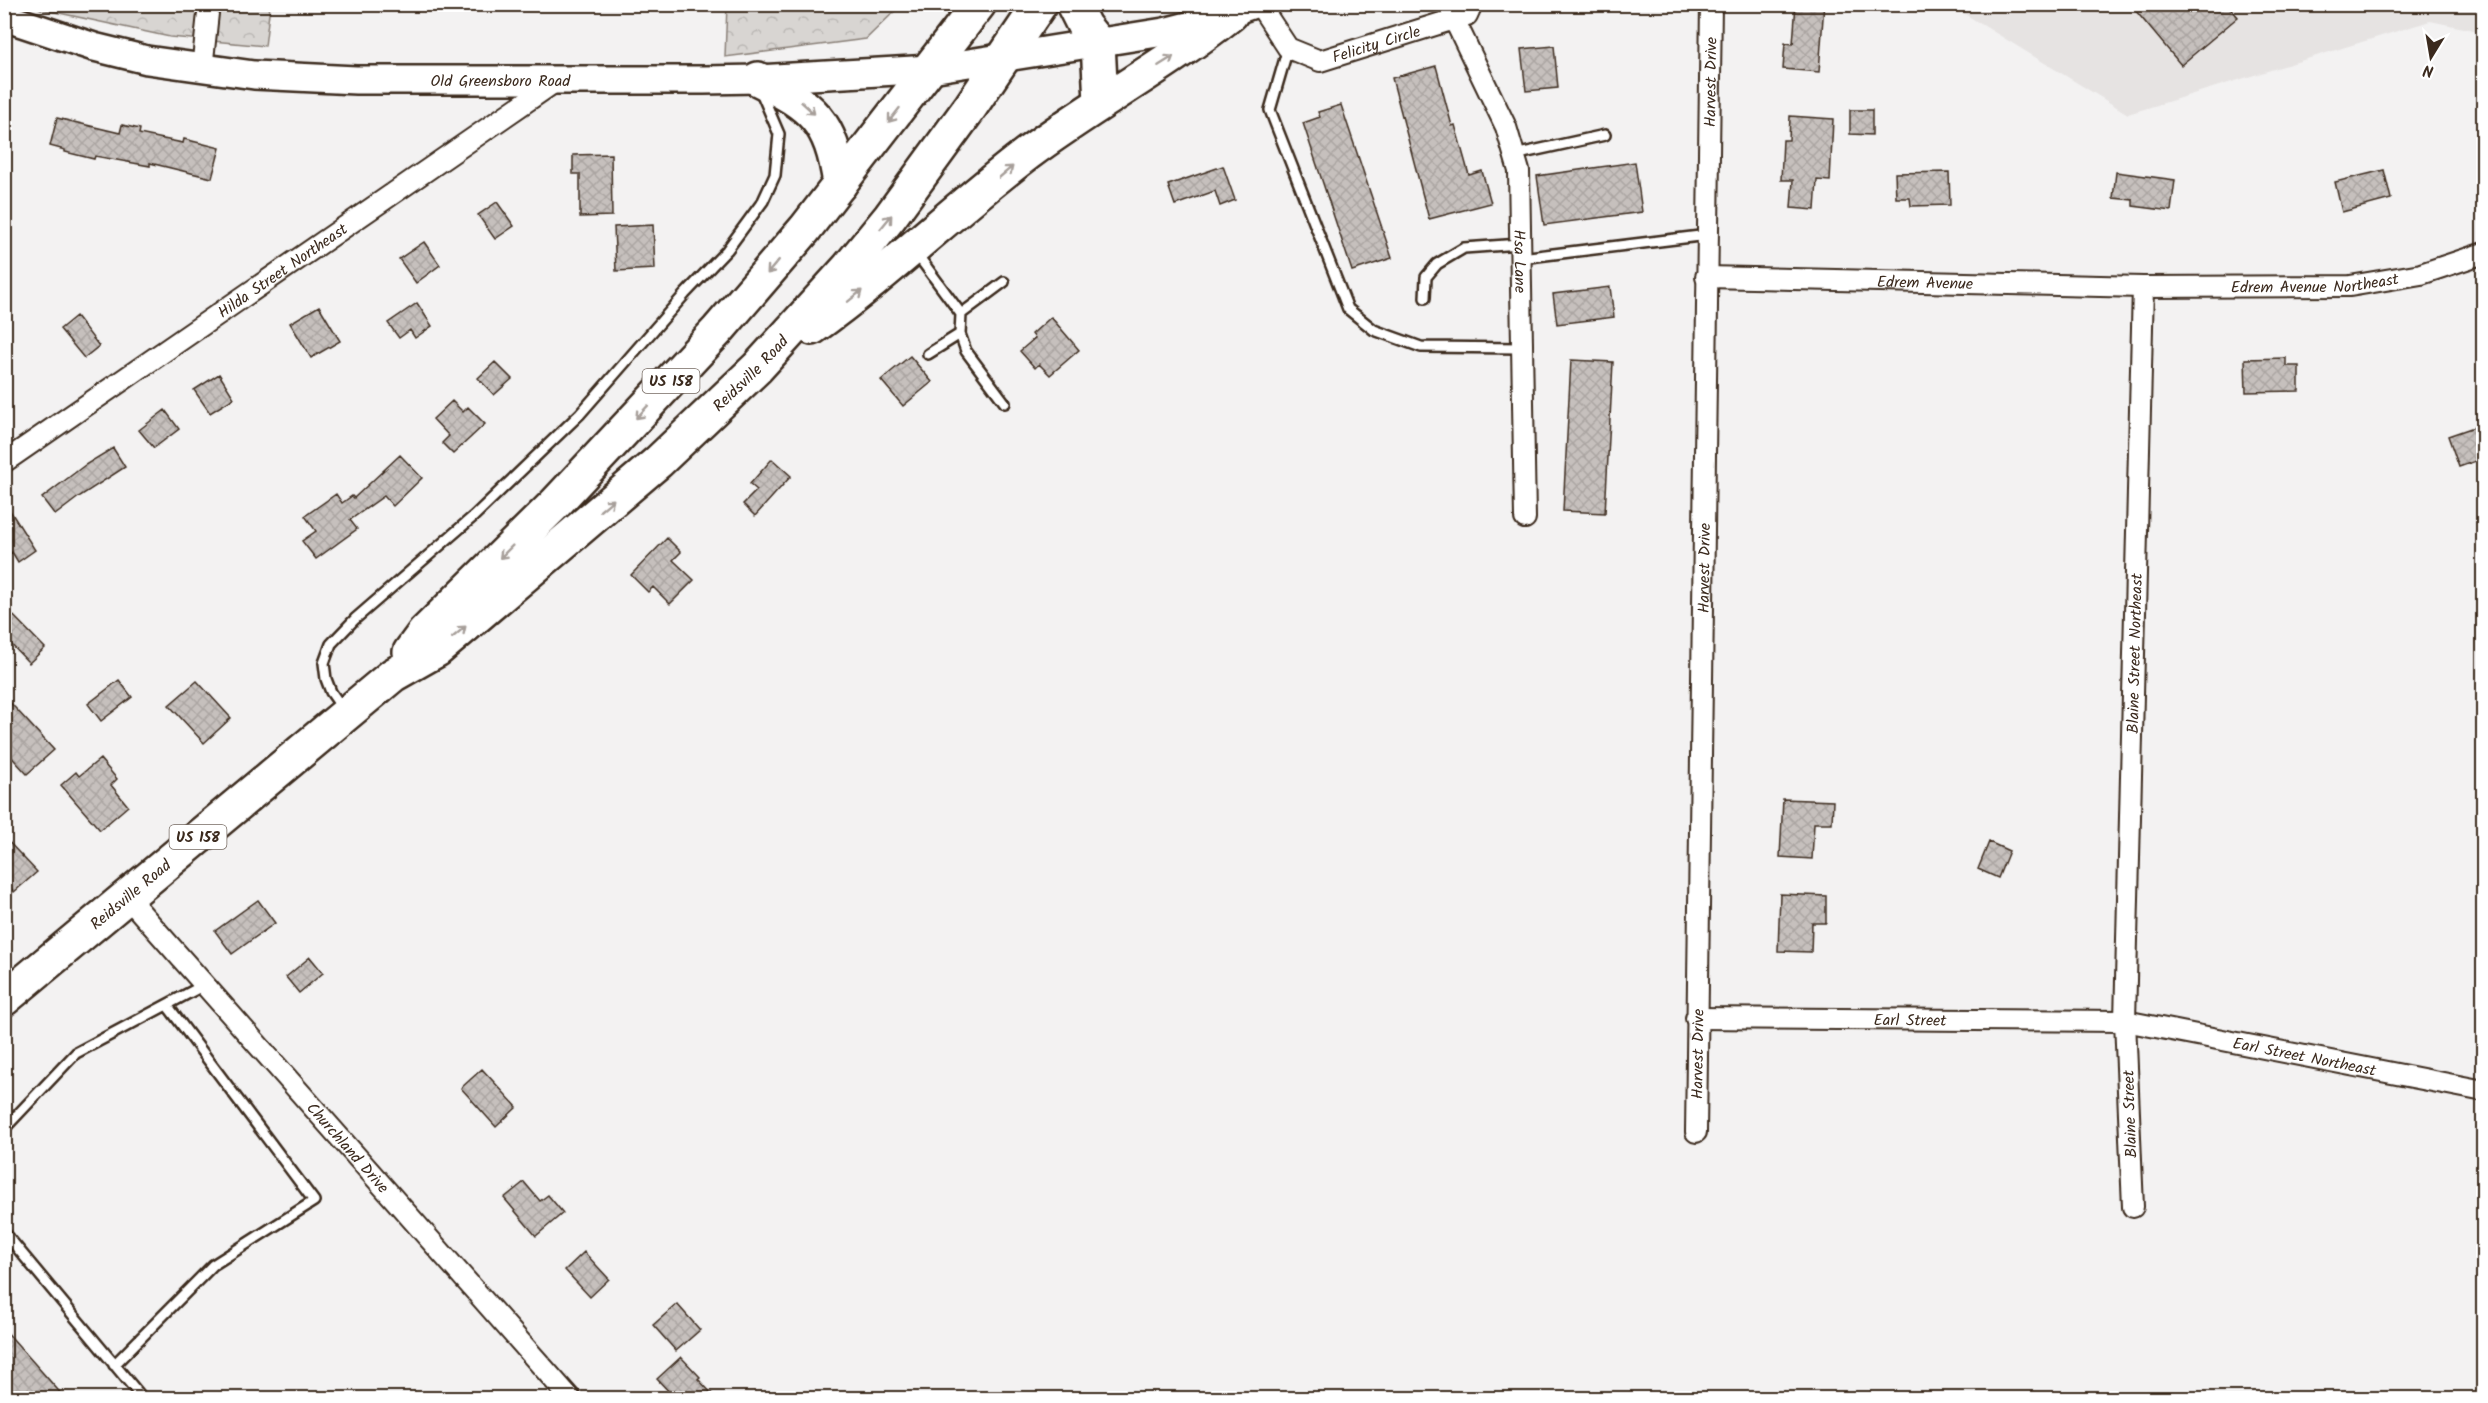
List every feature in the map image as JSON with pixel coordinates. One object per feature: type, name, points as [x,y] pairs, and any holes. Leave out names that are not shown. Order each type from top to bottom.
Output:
[{"type":"highway","name":"Reidsville Road","points":[[393,675],[424,633],[555,504],[675,377],[762,280],[840,184],[979,4]]},
{"type":"highway","name":"Reidsville Road","points":[[4,999],[393,675],[437,650],[658,462],[757,368],[849,267],[890,217],[928,167],[1040,4]]},
{"type":"highway","points":[[1073,4],[1084,26],[1098,44],[1101,102]]},
{"type":"highway","points":[[757,368],[848,303],[1026,155],[1101,102],[1248,8]]},
{"type":"highway","points":[[756,79],[792,96],[816,116],[834,151],[840,184]]},
{"type":"main road","name":"Old Greensboro Road","points":[[4,17],[94,47],[147,60],[202,69],[302,78],[756,79],[930,69],[1004,59],[1164,32],[1248,8]]},
{"type":"street","points":[[202,69],[209,4]]},
{"type":"street","name":"Felicity Circle","points":[[1287,48],[1320,61],[1467,15],[1472,4]]},
{"type":"street","name":"Harvest Drive","points":[[1696,1132],[1711,4]]},
{"type":"street","points":[[1248,8],[1287,48]]},
{"type":"street","name":"Hsa Lane","points":[[1454,19],[1506,127],[1519,171],[1525,518]]},
{"type":"street","name":"Hilda Street Northeast","points":[[4,462],[559,80]]},
{"type":"street","name":"Edrem Avenue Northeast","points":[[2143,287],[2350,286],[2421,274],[2484,253]]},
{"type":"street","name":"Edrem Avenue","points":[[1707,277],[2143,287]]},
{"type":"street","name":"Blaine Street Northeast","points":[[2125,1021],[2143,287]]},
{"type":"street","name":"Churchland Drive","points":[[126,897],[570,1398]]},
{"type":"street","name":"Earl Street","points":[[1696,1017],[2125,1021]]},
{"type":"street","name":"Earl Street Northeast","points":[[2125,1021],[2484,1091]]},
{"type":"street","name":"Blaine Street","points":[[2125,1021],[2133,1207]]},
{"type":"lane","points":[[1287,48],[1270,110],[1348,309],[1374,330],[1421,346],[1522,348]]},
{"type":"lane","points":[[346,714],[326,680],[324,663],[331,644],[355,619],[474,516],[580,414],[685,294],[727,250],[763,201],[775,176],[779,134],[756,79]]},
{"type":"lane","points":[[1514,155],[1605,135]]},
{"type":"lane","points":[[1425,298],[1426,277],[1437,264],[1464,248],[1521,251],[1708,235]]},
{"type":"lane","points":[[913,249],[961,314],[960,334],[966,351],[1005,403]]},
{"type":"lane","points":[[961,314],[1004,282]]},
{"type":"lane","points":[[928,354],[960,334]]},
{"type":"lane","points":[[4,1129],[76,1053],[204,985]]},
{"type":"lane","points":[[114,1365],[213,1265],[314,1201],[166,1005]]},
{"type":"lane","points":[[4,1232],[139,1394],[138,1398]]},
{"type":"shaded area","points":[[1950,5],[2483,5],[2483,32],[2430,21],[2128,114]]},
{"type":"green space","points":[[727,4],[901,5],[866,39],[725,57]]},
{"type":"green space","points":[[32,5],[270,5],[265,46],[170,37],[41,9]]},
{"type":"building","points":[[1796,4],[1824,4],[1819,72],[1783,69],[1785,43],[1793,44]]},
{"type":"building","points":[[2130,4],[2227,4],[2238,17],[2181,65]]},
{"type":"building","points":[[1554,46],[1558,88],[1526,91],[1521,49]]},
{"type":"building","points":[[1436,66],[1452,126],[1455,125],[1469,175],[1482,171],[1491,203],[1429,219],[1392,78]]},
{"type":"building","points":[[1341,105],[1392,258],[1352,271],[1303,123],[1320,117],[1318,112]]},
{"type":"building","points":[[1850,110],[1872,110],[1872,135],[1850,134]]},
{"type":"building","points":[[1790,116],[1833,119],[1830,181],[1817,180],[1815,210],[1791,208],[1793,180],[1781,180],[1783,140],[1789,140]]},
{"type":"building","points":[[57,118],[120,133],[122,125],[140,129],[139,134],[183,143],[184,139],[220,148],[212,178],[150,163],[150,166],[95,156],[94,159],[65,152],[65,150],[50,146]]},
{"type":"building","points":[[611,154],[612,216],[580,217],[580,174],[573,174],[573,155]]},
{"type":"building","points":[[1635,162],[1642,212],[1544,225],[1537,176]]},
{"type":"building","points":[[1223,166],[1235,200],[1220,206],[1215,191],[1175,205],[1168,185]]},
{"type":"building","points":[[2384,170],[2391,199],[2342,212],[2335,182]]},
{"type":"building","points":[[1949,172],[1950,205],[1911,206],[1910,198],[1896,198],[1895,173]]},
{"type":"building","points":[[2116,172],[2175,180],[2171,211],[2133,206],[2133,200],[2113,198]]},
{"type":"building","points":[[497,202],[514,226],[495,239],[478,215]]},
{"type":"building","points":[[653,225],[655,269],[616,271],[614,227]]},
{"type":"building","points":[[424,242],[440,265],[416,283],[399,259]]},
{"type":"building","points":[[1610,287],[1614,317],[1557,324],[1553,294]]},
{"type":"building","points":[[417,303],[432,326],[415,338],[410,330],[399,338],[388,323]]},
{"type":"building","points":[[319,306],[340,341],[311,358],[290,323]]},
{"type":"building","points":[[76,316],[99,346],[84,358],[60,329]]},
{"type":"building","points":[[1051,317],[1079,350],[1050,375],[1039,364],[1035,368],[1020,351],[1035,338],[1032,334]]},
{"type":"building","points":[[910,356],[932,382],[903,406],[881,380]]},
{"type":"building","points":[[2286,358],[2286,366],[2299,366],[2299,391],[2246,392],[2245,359]]},
{"type":"building","points":[[1571,360],[1613,362],[1605,513],[1563,511]]},
{"type":"building","points":[[495,362],[512,379],[494,395],[478,378]]},
{"type":"building","points":[[219,374],[234,398],[210,413],[194,390]]},
{"type":"building","points":[[452,401],[463,412],[468,407],[485,424],[453,454],[442,443],[449,436],[433,419]]},
{"type":"building","points":[[165,410],[179,429],[154,448],[139,430]]},
{"type":"building","points":[[2474,427],[2484,458],[2459,467],[2448,436]]},
{"type":"building","points":[[113,448],[125,467],[55,515],[42,498],[85,465]]},
{"type":"building","points":[[400,455],[422,478],[393,506],[384,496],[350,520],[357,529],[316,559],[302,541],[316,531],[305,516],[336,494],[342,503],[352,496],[354,498]]},
{"type":"building","points":[[772,459],[791,476],[755,516],[743,504],[757,490],[750,484]]},
{"type":"building","points":[[4,501],[35,550],[18,562],[12,552],[4,557]]},
{"type":"building","points":[[667,538],[681,552],[673,560],[694,580],[670,604],[653,587],[648,592],[631,575]]},
{"type":"building","points":[[4,606],[45,648],[29,663],[4,637]]},
{"type":"building","points":[[119,680],[132,697],[101,721],[88,704]]},
{"type":"building","points":[[197,681],[231,718],[204,743],[169,705]]},
{"type":"building","points":[[4,696],[54,750],[27,774],[4,749]]},
{"type":"building","points":[[100,759],[117,779],[111,785],[128,806],[100,830],[61,785],[76,772],[79,776]]},
{"type":"building","points":[[1783,799],[1833,801],[1832,823],[1814,823],[1812,859],[1780,857]]},
{"type":"building","points":[[4,837],[37,872],[14,892],[4,881]]},
{"type":"building","points":[[1989,842],[2009,851],[1998,878],[1978,869]]},
{"type":"building","points":[[1780,894],[1826,896],[1826,923],[1812,923],[1811,952],[1778,951]]},
{"type":"building","points":[[258,900],[275,923],[232,954],[215,931]]},
{"type":"building","points":[[310,957],[323,973],[299,993],[286,977]]},
{"type":"building","points":[[482,1069],[517,1107],[496,1127],[461,1088]]},
{"type":"building","points":[[524,1182],[540,1201],[548,1195],[563,1213],[536,1236],[504,1198]]},
{"type":"building","points":[[584,1252],[609,1279],[590,1297],[565,1270]]},
{"type":"building","points":[[677,1304],[700,1330],[676,1351],[653,1325]]},
{"type":"building","points":[[4,1329],[65,1398],[4,1398]]},
{"type":"building","points":[[681,1357],[716,1398],[675,1398],[657,1379]]}]
